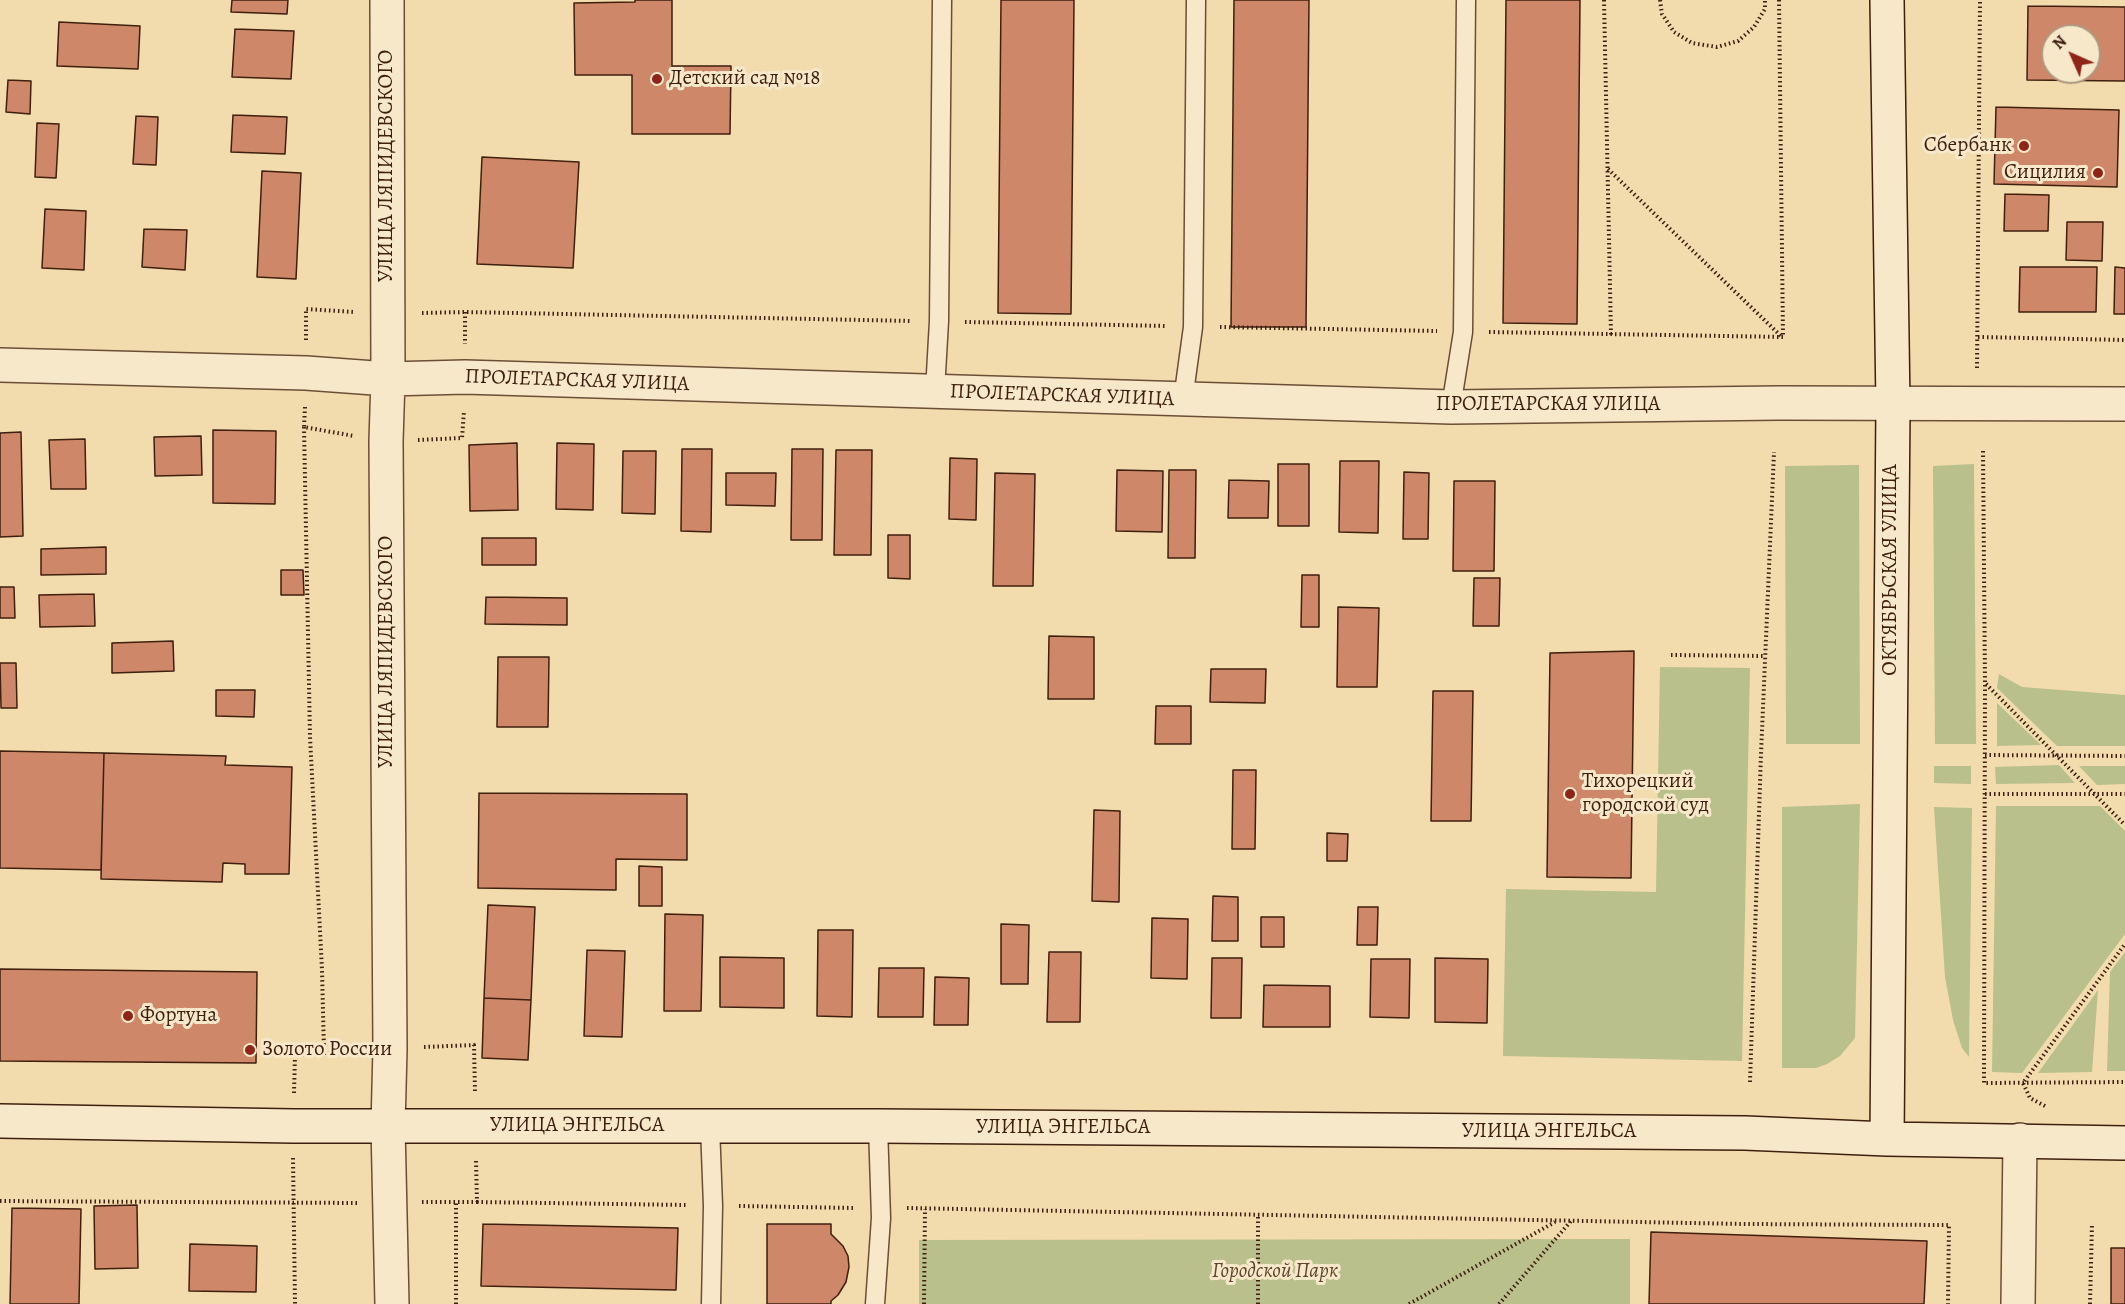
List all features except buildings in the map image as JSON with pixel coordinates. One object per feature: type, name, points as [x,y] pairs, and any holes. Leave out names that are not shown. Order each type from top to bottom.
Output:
[{"type":"street","name":"УЛИЦА ЛЯПИДЕВСКОГО","points":[[387,0],[388,379],[386,441],[390,1049],[388,1126],[392,1304]]},
{"type":"street","name":"ОКТЯБРЬСКАЯ УЛИЦА","points":[[1887,0],[1893,405],[1887,1139]]},
{"type":"street","name":"ПРОЛЕТАРСКАЯ УЛИЦА","points":[[0,365],[306,373],[388,379],[465,377],[1183,400],[1451,406],[1779,403],[2125,404]]},
{"type":"street","name":"УЛИЦА ЭНГЕЛЬСА","points":[[0,1121],[293,1126],[878,1126],[1745,1133],[1887,1139],[2125,1143]]},
{"type":"street","points":[[2018,1304],[2020,1140]]},
{"type":"lane","points":[[935,391],[939,321],[942,0]]},
{"type":"lane","points":[[1183,400],[1193,327],[1196,0]]},
{"type":"lane","points":[[1451,406],[1463,332],[1466,0]]},
{"type":"lane","points":[[710,1126],[713,1206],[711,1304]]},
{"type":"lane","points":[[875,1304],[881,1208],[878,1126]]},
{"type":"path","points":[[1604,0],[1611,335]]},
{"type":"path","points":[[1660,0],[1662,14],[1674,32],[1692,43],[1716,47],[1738,41],[1754,27],[1765,9],[1766,0]]},
{"type":"path","points":[[1779,0],[1783,337]]},
{"type":"path","points":[[1977,368],[1980,0]]},
{"type":"path","points":[[1608,169],[1783,337]]},
{"type":"path","points":[[324,1053],[310,737],[304,427],[306,309],[387,315],[465,312],[1783,337]]},
{"type":"path","points":[[304,427],[386,441],[462,438],[465,312]]},
{"type":"path","points":[[1978,337],[2125,340]]},
{"type":"path","points":[[1750,1082],[1774,452]]},
{"type":"path","points":[[1983,452],[1984,1083],[2125,1082]]},
{"type":"path","points":[[1671,655],[1765,656]]},
{"type":"path","points":[[1985,684],[2125,825]]},
{"type":"path","points":[[1985,755],[2125,756]]},
{"type":"path","points":[[1985,794],[2125,795]]},
{"type":"path","points":[[2023,1083],[2125,944]]},
{"type":"path","points":[[295,1054],[293,1126],[295,1304]]},
{"type":"path","points":[[0,1201],[294,1204]]},
{"type":"path","points":[[456,1202],[456,1304]]},
{"type":"path","points":[[477,1202],[1556,1221],[1949,1225],[1948,1304]]},
{"type":"path","points":[[924,1304],[925,1209]]},
{"type":"path","points":[[1258,1216],[1258,1304]]},
{"type":"path","points":[[1409,1304],[1556,1221]]},
{"type":"path","points":[[1499,1304],[1571,1221]]},
{"type":"path","points":[[2090,1304],[2092,1224]]},
{"type":"green space","points":[[1974,464],[1976,744],[1935,744],[1933,466]]},
{"type":"green space","points":[[1859,465],[1860,744],[1786,744],[1785,466]]},
{"type":"green space","points":[[1660,667],[1750,668],[1742,1061],[1503,1056],[1506,889],[1656,892]]},
{"type":"green space","points":[[1999,674],[2022,687],[2125,695],[2125,746],[2057,746],[1997,688]]},
{"type":"green space","points":[[1997,703],[2041,745],[1997,746]]},
{"type":"green space","points":[[2059,765],[2075,783],[1996,784],[1995,767]]},
{"type":"green space","points":[[1934,766],[1971,766],[1971,784],[1934,783]]},
{"type":"green space","points":[[2079,766],[2125,766],[2125,784],[2097,785]]},
{"type":"green space","points":[[1860,804],[1855,1038],[1840,1056],[1827,1064],[1816,1068],[1782,1068],[1782,807]]},
{"type":"green space","points":[[1996,806],[2100,806],[2125,831],[2125,934],[2022,1073],[1992,1072]]},
{"type":"green space","points":[[1934,807],[1972,808],[1969,1057],[1962,1048],[1953,1020],[1945,977]]},
{"type":"green space","points":[[2125,952],[2125,1071],[2107,1071],[2110,972]]},
{"type":"green space","points":[[2098,990],[2092,1072],[2038,1073]]},
{"type":"green space","name":"Городской Парк","points":[[1630,1239],[1630,1304],[919,1304],[919,1240]]},
{"type":"place","name":"Детский сад №18","points":[[657,79]]},
{"type":"place","name":"Сбербанк","points":[[2024,146]]},
{"type":"place","name":"Сицилия","points":[[2098,173]]},
{"type":"place","name":"Тихорецкий городской суд","points":[[1570,794]]},
{"type":"place","name":"Фортуна","points":[[128,1016]]},
{"type":"place","name":"Золото России","points":[[250,1050]]}]
